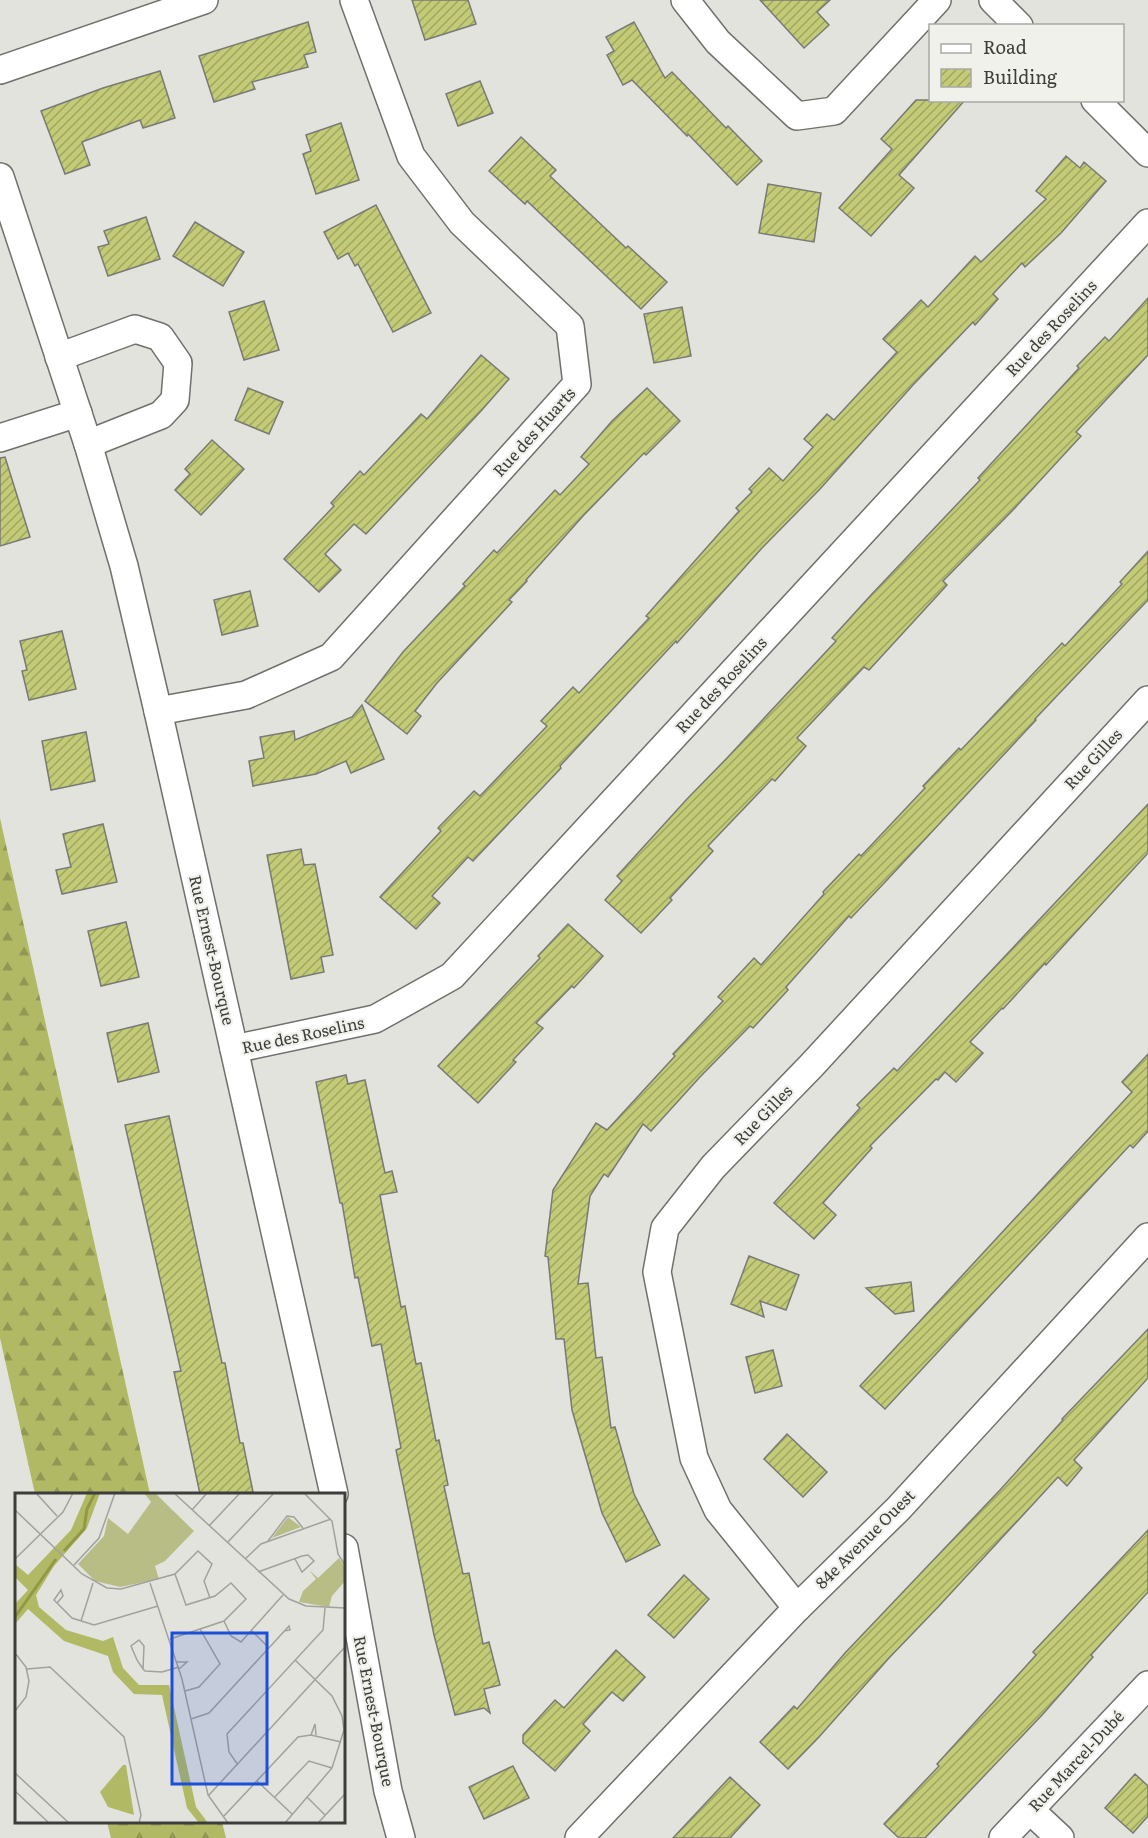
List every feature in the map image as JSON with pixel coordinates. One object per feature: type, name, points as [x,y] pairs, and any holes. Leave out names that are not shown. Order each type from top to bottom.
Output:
[{"type":"street","points":[[0,70],[204,0]]},
{"type":"street","name":"Rue des Huarts","points":[[158,711],[246,695],[331,657],[577,384],[570,326],[462,223],[411,156],[354,0]]},
{"type":"street","points":[[685,0],[718,42],[797,116],[834,111],[937,0]]},
{"type":"street","points":[[993,0],[1017,24]]},
{"type":"street","points":[[1097,102],[1148,153]]},
{"type":"street","name":"Rue Ernest-Bourque","points":[[0,177],[88,444],[124,566],[333,1493]]},
{"type":"street","name":"Rue des Roselins","points":[[234,1049],[375,1019],[452,976],[1148,223]]},
{"type":"street","points":[[59,357],[135,329],[160,337],[178,363],[175,400],[161,415],[88,444]]},
{"type":"street","points":[[0,438],[78,413]]},
{"type":"street","name":"Rue Gilles","points":[[797,1608],[718,1510],[694,1458],[657,1272],[665,1228],[712,1167],[812,1065],[1148,700]]},
{"type":"street","name":"84e Avenue Ouest","points":[[579,1838],[797,1608],[898,1509],[1148,1237]]},
{"type":"street","name":"Rue Ernest-Bourque","points":[[345,1554],[388,1791],[400,1838]]},
{"type":"street","name":"Rue Marcel-Dubé","points":[[1004,1838],[1148,1685]]},
{"type":"street","points":[[1030,1810],[1059,1838]]},
{"type":"green space","points":[[0,818],[150,1493],[35,1493],[0,1338]]},
{"type":"green space","points":[[107,1823],[222,1823],[226,1838],[111,1838]]},
{"type":"building","points":[[412,0],[468,0],[476,24],[425,40]]},
{"type":"building","points":[[760,0],[830,0],[817,12],[829,25],[804,48]]},
{"type":"building","points":[[308,22],[316,52],[304,55],[308,67],[252,82],[255,89],[214,102],[199,56]]},
{"type":"building","points":[[634,22],[665,78],[672,72],[726,128],[728,126],[762,161],[737,185],[632,80],[623,85],[607,55],[614,51],[606,37]]},
{"type":"building","points":[[160,71],[175,118],[143,128],[140,120],[82,142],[90,165],[65,174],[41,111],[103,88]]},
{"type":"building","points":[[480,81],[493,113],[458,126],[446,94]]},
{"type":"building","points":[[916,100],[963,102],[899,175],[914,188],[871,236],[839,208],[892,149],[881,139]]},
{"type":"building","points":[[341,123],[359,180],[316,194],[303,154],[311,151],[306,135]]},
{"type":"building","points":[[521,137],[556,170],[550,176],[626,248],[628,246],[667,282],[641,309],[527,201],[525,204],[489,171]]},
{"type":"building","points":[[1066,156],[1080,168],[1084,162],[1106,181],[1061,233],[1025,267],[1022,263],[993,294],[998,299],[975,325],[973,322],[913,385],[820,489],[762,548],[677,643],[676,641],[560,766],[561,768],[473,861],[468,857],[432,896],[440,903],[416,929],[380,897],[441,831],[438,828],[474,791],[480,796],[547,726],[541,721],[573,687],[579,693],[649,618],[646,616],[739,511],[736,508],[752,492],[749,489],[769,468],[783,481],[813,447],[804,439],[827,414],[834,420],[897,352],[883,339],[921,300],[928,307],[975,256],[981,262],[1046,199],[1036,191]]},
{"type":"building","points":[[768,184],[821,193],[814,242],[759,233]]},
{"type":"building","points":[[376,205],[431,313],[393,332],[358,264],[355,266],[348,253],[338,259],[324,232]]},
{"type":"building","points":[[146,217],[160,259],[108,276],[98,247],[109,244],[104,231]]},
{"type":"building","points":[[195,222],[244,252],[223,286],[173,256]]},
{"type":"building","points":[[1148,298],[1148,355],[1076,432],[1081,436],[943,581],[947,585],[869,670],[864,667],[797,738],[806,746],[775,781],[772,779],[708,846],[713,851],[641,933],[605,900],[622,881],[617,876],[836,641],[832,638],[980,480],[978,478],[1079,368],[1077,366],[1105,337],[1109,341]]},
{"type":"building","points":[[264,301],[279,350],[244,360],[229,312]]},
{"type":"building","points":[[682,307],[691,356],[654,363],[644,314]]},
{"type":"building","points":[[481,355],[509,379],[366,534],[354,524],[325,554],[341,570],[319,592],[284,559],[334,506],[331,503],[360,471],[364,475],[421,414],[427,419]]},
{"type":"building","points":[[248,388],[283,402],[269,434],[235,420]]},
{"type":"building","points":[[647,388],[680,421],[646,455],[644,453],[583,516],[526,580],[509,600],[512,602],[437,683],[415,711],[421,716],[407,734],[365,701],[403,652],[465,586],[463,584],[494,550],[497,553],[555,490],[560,495],[589,464],[581,457],[612,421]]},
{"type":"building","points":[[212,440],[244,469],[201,515],[175,490],[190,474],[185,469]]},
{"type":"building","points":[[5,457],[30,537],[0,546],[0,458]]},
{"type":"building","points":[[1148,551],[1148,600],[887,880],[851,918],[849,916],[786,987],[788,990],[753,1028],[750,1026],[651,1131],[643,1124],[608,1177],[604,1174],[590,1196],[578,1284],[588,1283],[596,1358],[602,1357],[611,1428],[615,1427],[634,1494],[660,1545],[626,1562],[602,1513],[572,1410],[564,1339],[556,1339],[548,1257],[545,1256],[553,1190],[596,1123],[607,1130],[723,1001],[718,997],[754,958],[761,965],[824,894],[823,892],[859,854],[861,856],[925,788],[923,786],[959,748],[961,750],[1062,643],[1065,646],[1122,584],[1120,582]]},
{"type":"building","points":[[250,591],[258,626],[222,635],[214,600]]},
{"type":"building","points":[[62,631],[76,689],[29,700],[22,671],[27,670],[20,641]]},
{"type":"building","points":[[362,705],[384,759],[351,773],[346,761],[316,774],[253,786],[249,761],[264,758],[260,737],[294,731],[295,740],[352,717]]},
{"type":"building","points":[[86,732],[95,781],[51,790],[42,741]]},
{"type":"building","points":[[1148,804],[1148,853],[1046,965],[1045,963],[970,1042],[983,1053],[956,1082],[945,1072],[870,1146],[872,1148],[823,1203],[836,1215],[814,1239],[774,1203],[860,1108],[857,1105],[894,1068],[897,1071]]},
{"type":"building","points":[[103,824],[117,882],[62,894],[56,870],[71,867],[63,834]]},
{"type":"building","points":[[301,849],[304,865],[315,864],[333,955],[321,957],[324,972],[291,979],[267,855]]},
{"type":"building","points":[[126,922],[139,977],[101,986],[88,931]]},
{"type":"building","points":[[568,924],[603,956],[574,988],[572,986],[536,1023],[543,1028],[513,1060],[516,1062],[478,1103],[438,1066],[540,958],[538,956]]},
{"type":"building","points":[[148,1023],[159,1072],[118,1082],[107,1033]]},
{"type":"building","points":[[1148,1054],[1148,1131],[1133,1148],[1130,1145],[885,1409],[860,1386],[1132,1092],[1122,1082]]},
{"type":"building","points":[[346,1075],[348,1084],[365,1080],[385,1173],[392,1171],[397,1192],[380,1195],[401,1307],[405,1306],[416,1364],[421,1363],[436,1441],[439,1440],[448,1485],[444,1486],[463,1574],[469,1573],[483,1644],[489,1642],[500,1685],[484,1689],[490,1713],[484,1708],[455,1715],[434,1635],[396,1450],[401,1448],[381,1344],[372,1346],[358,1277],[355,1278],[342,1203],[340,1203],[316,1082]]},
{"type":"building","points":[[169,1116],[222,1363],[225,1363],[240,1443],[243,1443],[253,1492],[200,1493],[174,1372],[181,1371],[125,1125]]},
{"type":"building","points":[[749,1256],[799,1275],[786,1310],[760,1301],[764,1317],[731,1304]]},
{"type":"building","points":[[911,1282],[914,1311],[895,1314],[866,1288]]},
{"type":"building","points":[[1148,1329],[1148,1378],[1074,1460],[1082,1468],[1067,1486],[1058,1477],[788,1769],[760,1742],[794,1706],[797,1709],[845,1653],[1000,1490],[1062,1419]]},
{"type":"building","points":[[773,1350],[782,1386],[755,1393],[746,1357]]},
{"type":"building","points":[[787,1434],[827,1472],[803,1497],[764,1459]]},
{"type":"building","points":[[1148,1530],[1148,1592],[1091,1655],[1093,1657],[1043,1714],[925,1838],[899,1838],[884,1824],[939,1766],[937,1764],[1036,1655],[1033,1652]]},
{"type":"building","points":[[684,1575],[709,1599],[674,1638],[648,1615]]},
{"type":"building","points":[[616,1650],[645,1677],[623,1701],[612,1692],[583,1724],[590,1731],[555,1771],[523,1743],[523,1735],[555,1700],[564,1708]]},
{"type":"building","points":[[513,1766],[529,1798],[484,1819],[469,1787]]},
{"type":"building","points":[[1135,1774],[1148,1786],[1148,1816],[1133,1833],[1105,1808]]},
{"type":"building","points":[[730,1777],[760,1805],[730,1838],[673,1838]]}]
